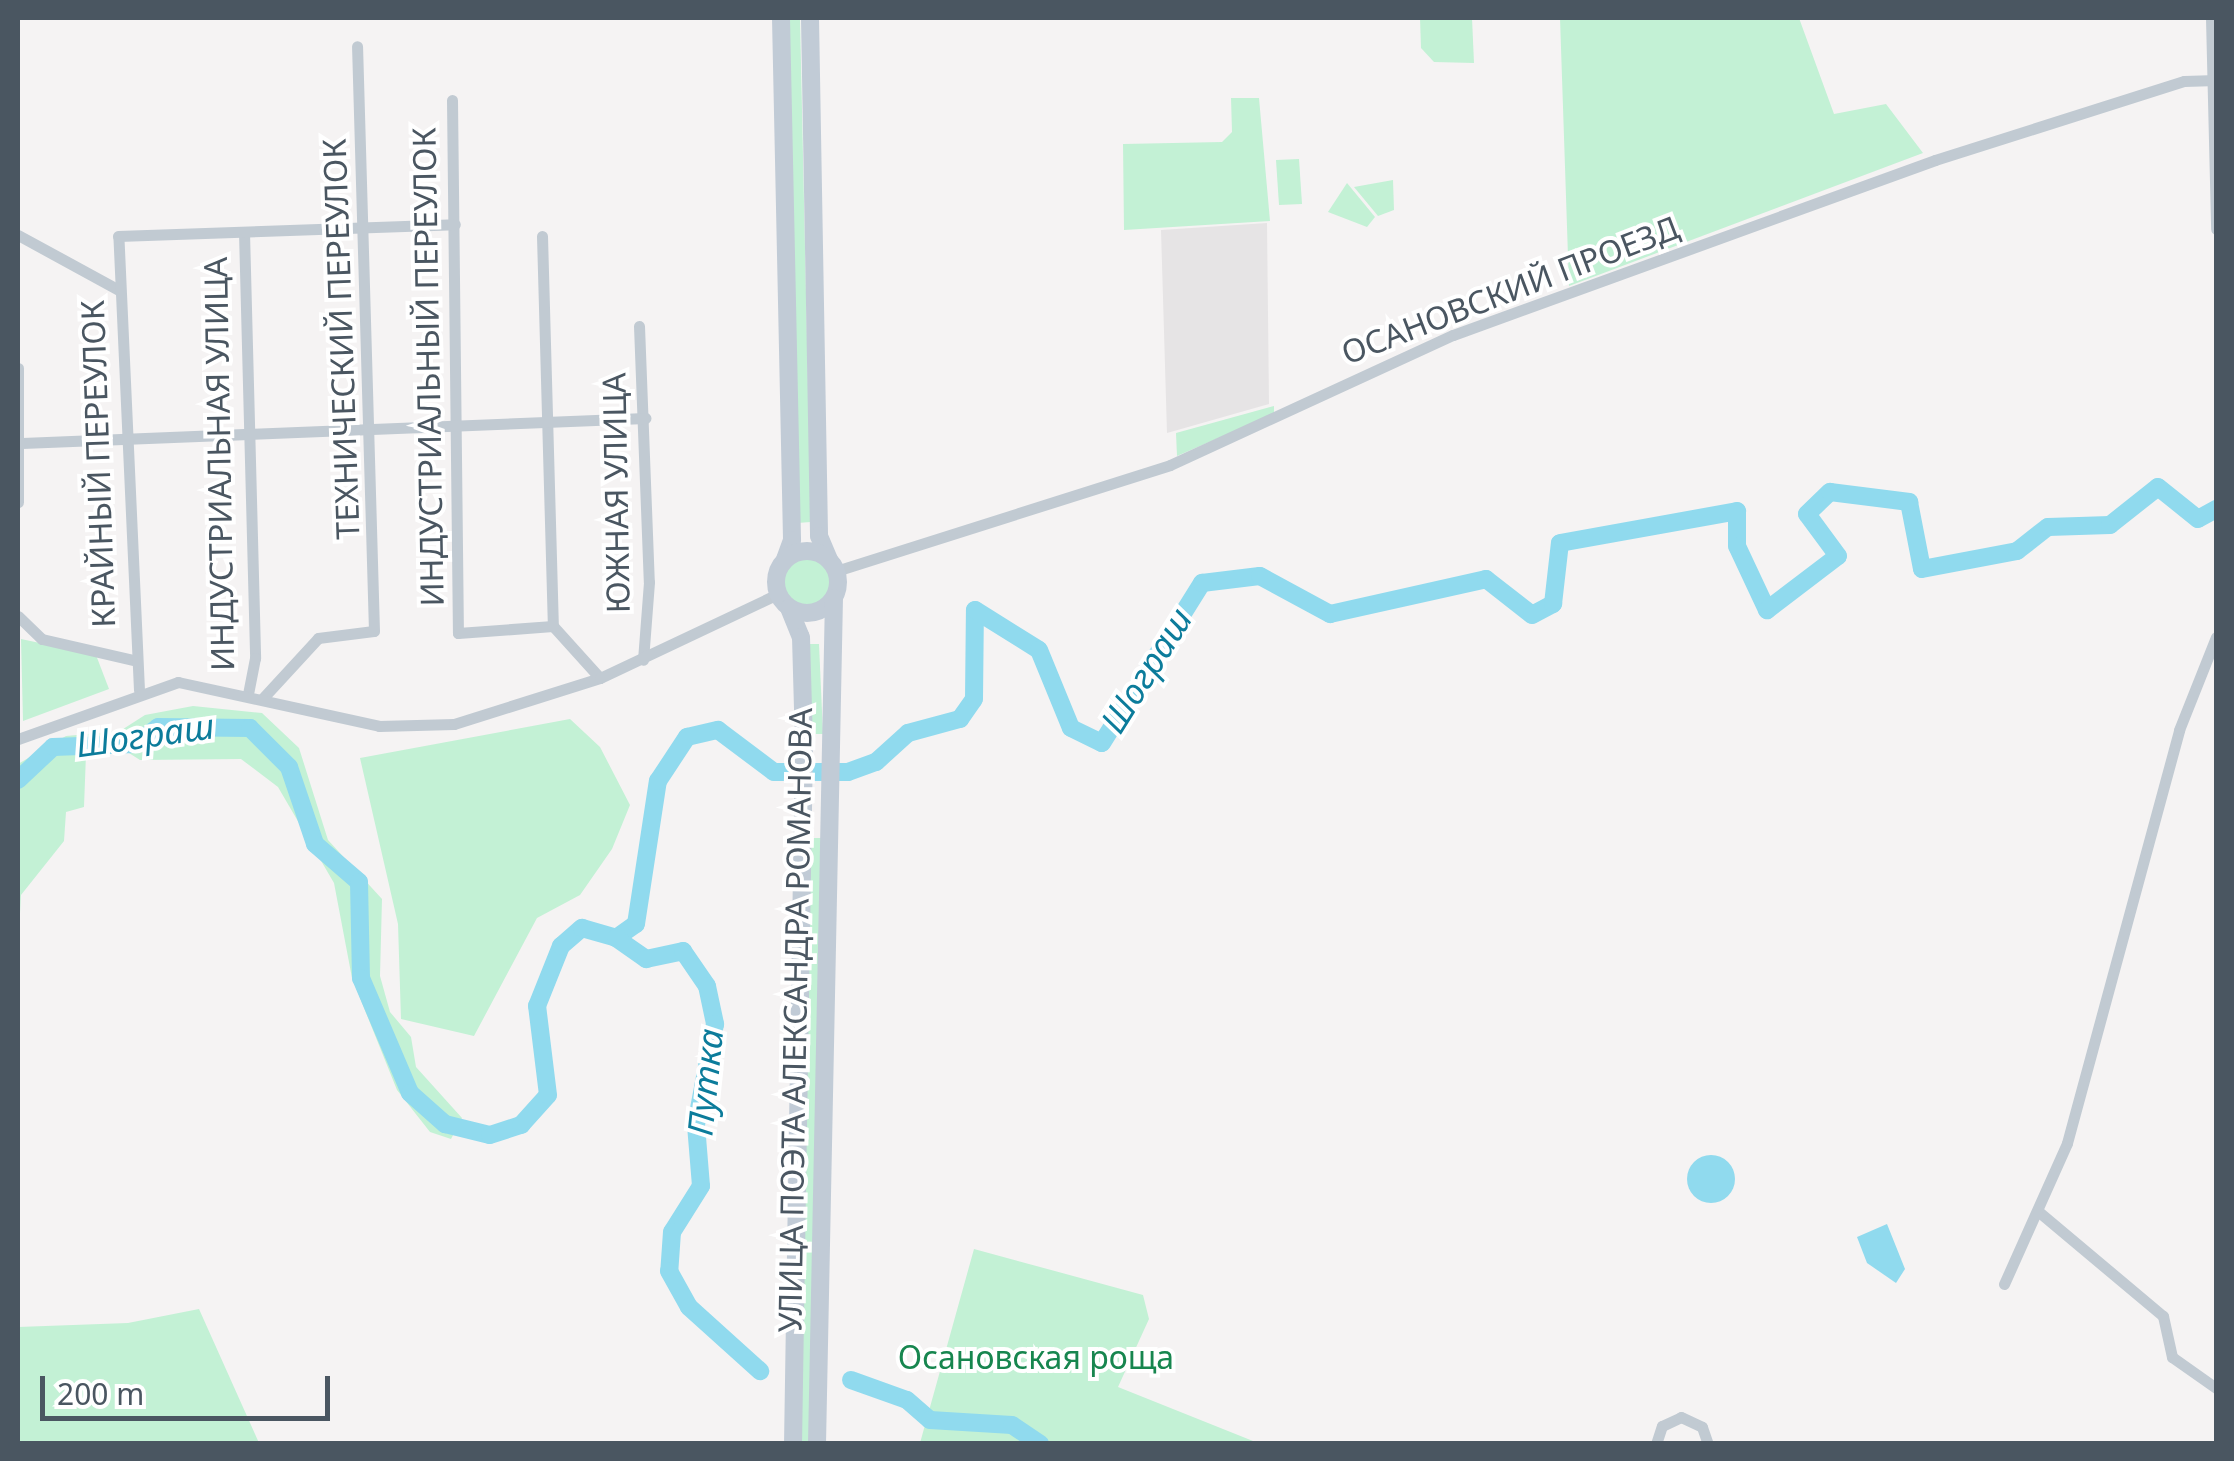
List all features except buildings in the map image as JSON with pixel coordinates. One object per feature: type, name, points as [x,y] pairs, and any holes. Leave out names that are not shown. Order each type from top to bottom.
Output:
[{"type":"main road","points":[[781,18],[792,540],[785,559],[783,601],[816,612],[834,598],[833,565],[819,536],[810,18]]},
{"type":"main road","points":[[785,559],[805,550],[833,565]]},
{"type":"main road","name":"УЛИЦА ПОЭТА АЛЕКСАНДРА РОМАНОВА","points":[[817,1444],[834,598]]},
{"type":"main road","name":"УЛИЦА ПОЭТА АЛЕКСАНДРА РОМАНОВА","points":[[783,601],[801,637],[804,745],[793,1444]]},
{"type":"street","points":[[2211,18],[2216,229]]},
{"type":"street","name":"ТЕХНИЧЕСКИЙ ПЕРЕУЛОК","points":[[262,699],[318,638],[374,630],[374,431],[368,227],[357,46]]},
{"type":"street","name":"ОСАНОВСКИЙ ПРОЕЗД","points":[[833,565],[1170,465],[1453,335],[1917,166],[2214,80]]},
{"type":"street","name":"ИНДУСТРИАЛЬНЫЙ ПЕРЕУЛОК","points":[[452,100],[462,426],[458,633],[553,626]]},
{"type":"street","points":[[244,232],[455,224]]},
{"type":"street","name":"КРАЙНЫЙ ПЕРЕУЛОК","points":[[139,690],[133,660],[118,236],[244,232]]},
{"type":"street","name":"ИНДУСТРИАЛЬНАЯ УЛИЦА","points":[[244,232],[255,658],[248,695]]},
{"type":"street","points":[[18,234],[119,290]]},
{"type":"street","points":[[542,236],[553,626],[600,678]]},
{"type":"street","name":"ЮЖНАЯ УЛИЦА","points":[[639,326],[644,418],[643,660]]},
{"type":"street","points":[[18,368],[22,443],[18,502]]},
{"type":"street","points":[[22,443],[123,435],[374,431],[644,418]]},
{"type":"street","points":[[18,739],[139,690],[178,682],[404,728],[454,724],[600,678],[783,601]]},
{"type":"street","points":[[18,616],[42,639],[133,660]]},
{"type":"street","points":[[2004,1284],[2067,1143],[2193,685],[2216,637]]},
{"type":"street","points":[[2039,1212],[2163,1316],[2172,1357],[2216,1388]]},
{"type":"street","points":[[1656,1444],[1662,1426],[1681,1417],[1702,1426],[1708,1444]]},
{"type":"shaded area","points":[[1267,223],[1269,404],[1167,433],[1161,230]]},
{"type":"green space","points":[[786,18],[800,18],[811,522],[797,523]]},
{"type":"green space","points":[[1420,18],[1472,18],[1474,63],[1434,62],[1421,48]]},
{"type":"green space","points":[[1560,18],[1799,18],[1834,114],[1886,104],[1923,153],[1569,286]]},
{"type":"green space","points":[[1231,98],[1259,98],[1270,221],[1124,230],[1123,144],[1222,142],[1232,132]]},
{"type":"green space","points":[[1299,159],[1302,204],[1279,205],[1276,160]]},
{"type":"green space","points":[[1393,180],[1394,210],[1378,216],[1354,187]]},
{"type":"green space","points":[[1347,183],[1375,217],[1367,227],[1328,212]]},
{"type":"green space","points":[[1274,406],[1274,414],[1177,456],[1176,433]]},
{"type":"green space","points":[[807,559],[823,566],[830,582],[823,598],[807,605],[791,598],[784,582],[791,566]]},
{"type":"green space","points":[[21,639],[96,655],[109,689],[23,721]]},
{"type":"green space","points":[[806,644],[819,644],[823,734],[810,734]]},
{"type":"green space","points":[[193,706],[262,713],[299,748],[328,840],[382,899],[380,976],[390,1012],[411,1037],[416,1067],[462,1118],[451,1139],[430,1132],[397,1090],[352,978],[334,883],[278,787],[241,759],[140,760],[121,748],[86,754],[84,807],[66,812],[64,841],[21,895],[18,951],[18,764],[66,736],[120,731],[145,715]]},
{"type":"green space","points":[[570,719],[600,747],[630,805],[612,849],[580,895],[537,918],[474,1036],[401,1019],[398,924],[360,758]]},
{"type":"green space","points":[[809,838],[821,838],[813,1443],[801,1444]]},
{"type":"green space","name":"Осановская роща","points":[[974,1249],[1143,1295],[1149,1319],[1118,1387],[1258,1443],[920,1443]]},
{"type":"green space","points":[[199,1309],[259,1443],[18,1443],[18,1327],[128,1323]]},
{"type":"water","points":[[1711,1155],[1728,1162],[1735,1179],[1728,1196],[1711,1203],[1694,1196],[1687,1179],[1694,1162]]},
{"type":"water","points":[[1887,1224],[1905,1269],[1896,1283],[1867,1263],[1857,1237]]},
{"type":"waterway","name":"Шограш","points":[[18,780],[53,747],[135,744],[158,727],[250,728],[289,767],[315,844],[359,882],[361,978],[410,1093],[445,1124],[490,1135],[521,1125],[548,1095],[537,1006],[561,946],[582,928],[616,938],[636,924],[658,781],[687,737],[718,730],[774,772],[848,772],[876,762],[908,733],[960,719],[974,699],[975,610],[1039,650],[1071,728],[1102,743],[1202,583],[1260,576],[1330,614],[1486,579],[1532,615],[1553,604],[1560,543],[1737,511],[1737,546],[1767,610],[1838,556],[1807,514],[1830,492],[1909,502],[1922,569],[2017,551],[2048,527],[2110,525],[2158,487],[2198,519],[2216,509]]},
{"type":"waterway","name":"Путка","points":[[616,938],[646,959],[683,951],[707,986],[715,1024],[696,1125],[701,1186],[672,1232],[669,1271],[689,1307],[760,1371]]},
{"type":"waterway","name":"Путка","points":[[851,1380],[907,1400],[930,1420],[1012,1425],[1040,1444]]}]
